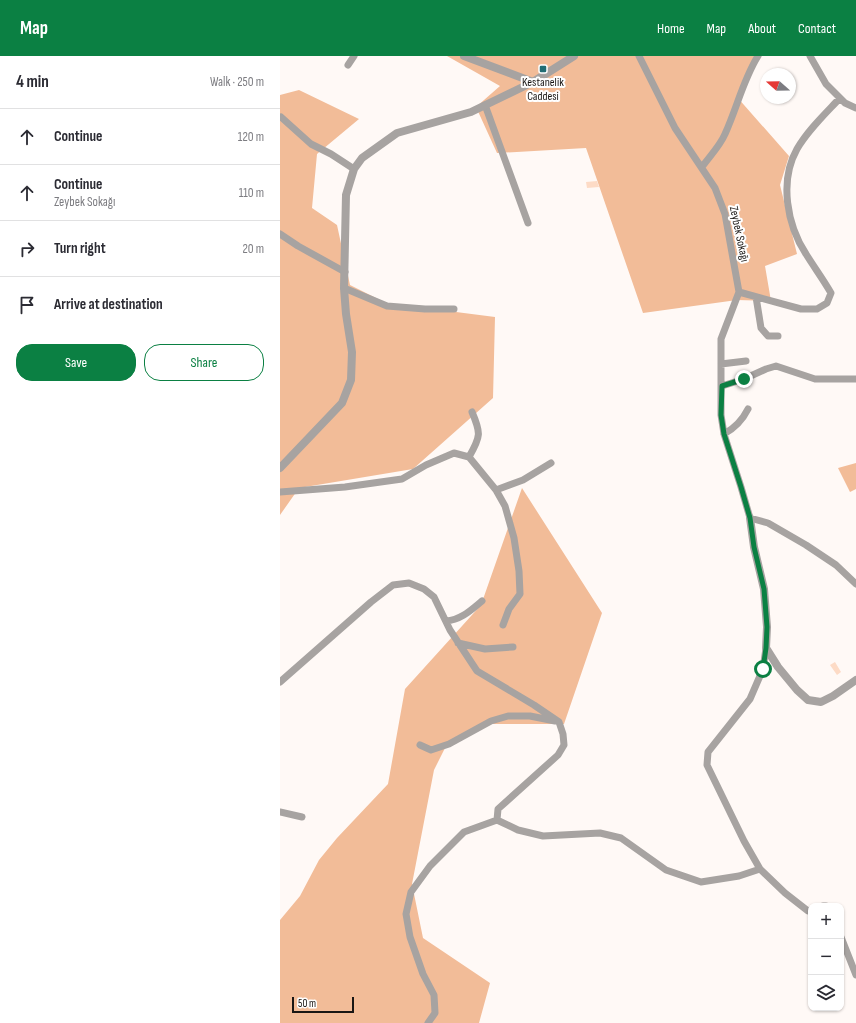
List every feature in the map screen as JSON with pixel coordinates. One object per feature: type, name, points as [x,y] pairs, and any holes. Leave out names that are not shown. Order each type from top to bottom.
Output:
[{"type":"street","points":[[348,65],[354,56]]},
{"type":"street","points":[[464,56],[533,82]]},
{"type":"street","points":[[280,468],[342,403],[351,380],[352,352],[346,314],[344,288],[346,195],[354,169],[362,158],[397,133],[471,112],[533,82],[574,56]]},
{"type":"street","name":"Zeybek Sokağı","points":[[639,56],[675,128],[715,188],[725,214],[739,292]]},
{"type":"street","points":[[702,167],[725,136],[751,68],[758,56]]},
{"type":"street","points":[[810,56],[826,84],[845,103],[856,108]]},
{"type":"street","points":[[808,911],[760,868],[744,841],[706,765],[708,752],[750,699],[763,669],[767,627],[764,589],[754,547],[750,518],[724,434],[721,415],[721,339],[739,292],[802,309],[817,309],[827,303],[831,292],[805,254],[793,228],[787,203],[786,187],[790,165],[797,150],[815,124],[840,98]]},
{"type":"street","points":[[485,105],[528,223]]},
{"type":"street","points":[[281,117],[310,144],[331,154],[354,169]]},
{"type":"street","points":[[280,234],[298,246],[345,272]]},
{"type":"street","points":[[344,288],[387,306],[425,309],[454,309]]},
{"type":"street","points":[[756,297],[762,328],[768,336],[778,336]]},
{"type":"street","points":[[722,364],[746,362]]},
{"type":"street","points":[[722,386],[776,366],[815,379],[856,379]]},
{"type":"street","points":[[724,434],[735,428],[748,409]]},
{"type":"street","points":[[469,457],[477,443],[479,428],[472,412]]},
{"type":"street","points":[[280,492],[345,487],[402,479],[426,465],[454,453],[469,457],[496,490],[505,506],[514,538],[519,571],[520,594],[509,609],[503,625]]},
{"type":"street","points":[[496,490],[523,480],[551,462]]},
{"type":"street","points":[[750,518],[768,523],[806,545],[836,565],[856,584]]},
{"type":"street","points":[[280,682],[393,585],[409,583],[424,589],[434,597],[458,643],[477,671],[534,705],[559,722],[563,734],[564,745],[558,755],[498,809],[497,820]]},
{"type":"street","points":[[446,621],[454,621],[463,617],[482,601]]},
{"type":"street","points":[[458,643],[485,648],[513,647]]},
{"type":"street","points":[[766,648],[778,667],[808,700],[821,702],[833,696],[856,680]]},
{"type":"street","points":[[420,745],[431,750],[449,744],[491,721],[508,716],[530,716],[559,722]]},
{"type":"street","points":[[280,812],[302,818]]},
{"type":"street","points":[[428,1023],[435,1013],[434,995],[423,974],[410,937],[406,914],[411,892],[430,866],[464,832],[497,820],[518,830],[543,836],[600,833],[621,838],[666,870],[701,882],[739,876],[760,868]]},
{"type":"street","points":[[842,939],[856,975]]},
{"type":"shaded area","points":[[447,56],[761,56],[737,97],[789,156],[780,185],[797,254],[765,266],[771,301],[737,300],[643,313],[586,148],[497,153],[476,107],[500,86]]},
{"type":"shaded area","points":[[299,90],[359,119],[317,154],[312,208],[337,225],[350,285],[386,303],[495,317],[493,398],[413,469],[299,488],[280,515],[280,95]]},
{"type":"shaded area","points":[[597,181],[599,187],[587,188],[586,182]]},
{"type":"shaded area","points":[[856,463],[856,489],[850,492],[838,468]]},
{"type":"shaded area","points":[[522,488],[602,613],[564,724],[489,724],[446,746],[434,770],[412,884],[423,938],[490,983],[479,1023],[280,1023],[280,920],[300,896],[319,860],[337,838],[388,784],[405,689],[481,605]]},
{"type":"shaded area","points":[[835,662],[841,672],[837,675],[830,665]]},
{"type":"place","name":"Kestanelik Caddesi","points":[[543,69]]},
{"type":"route","points":[[744,379],[722,386],[721,415],[724,434],[750,518],[754,547],[764,589],[767,627],[763,669]]}]
